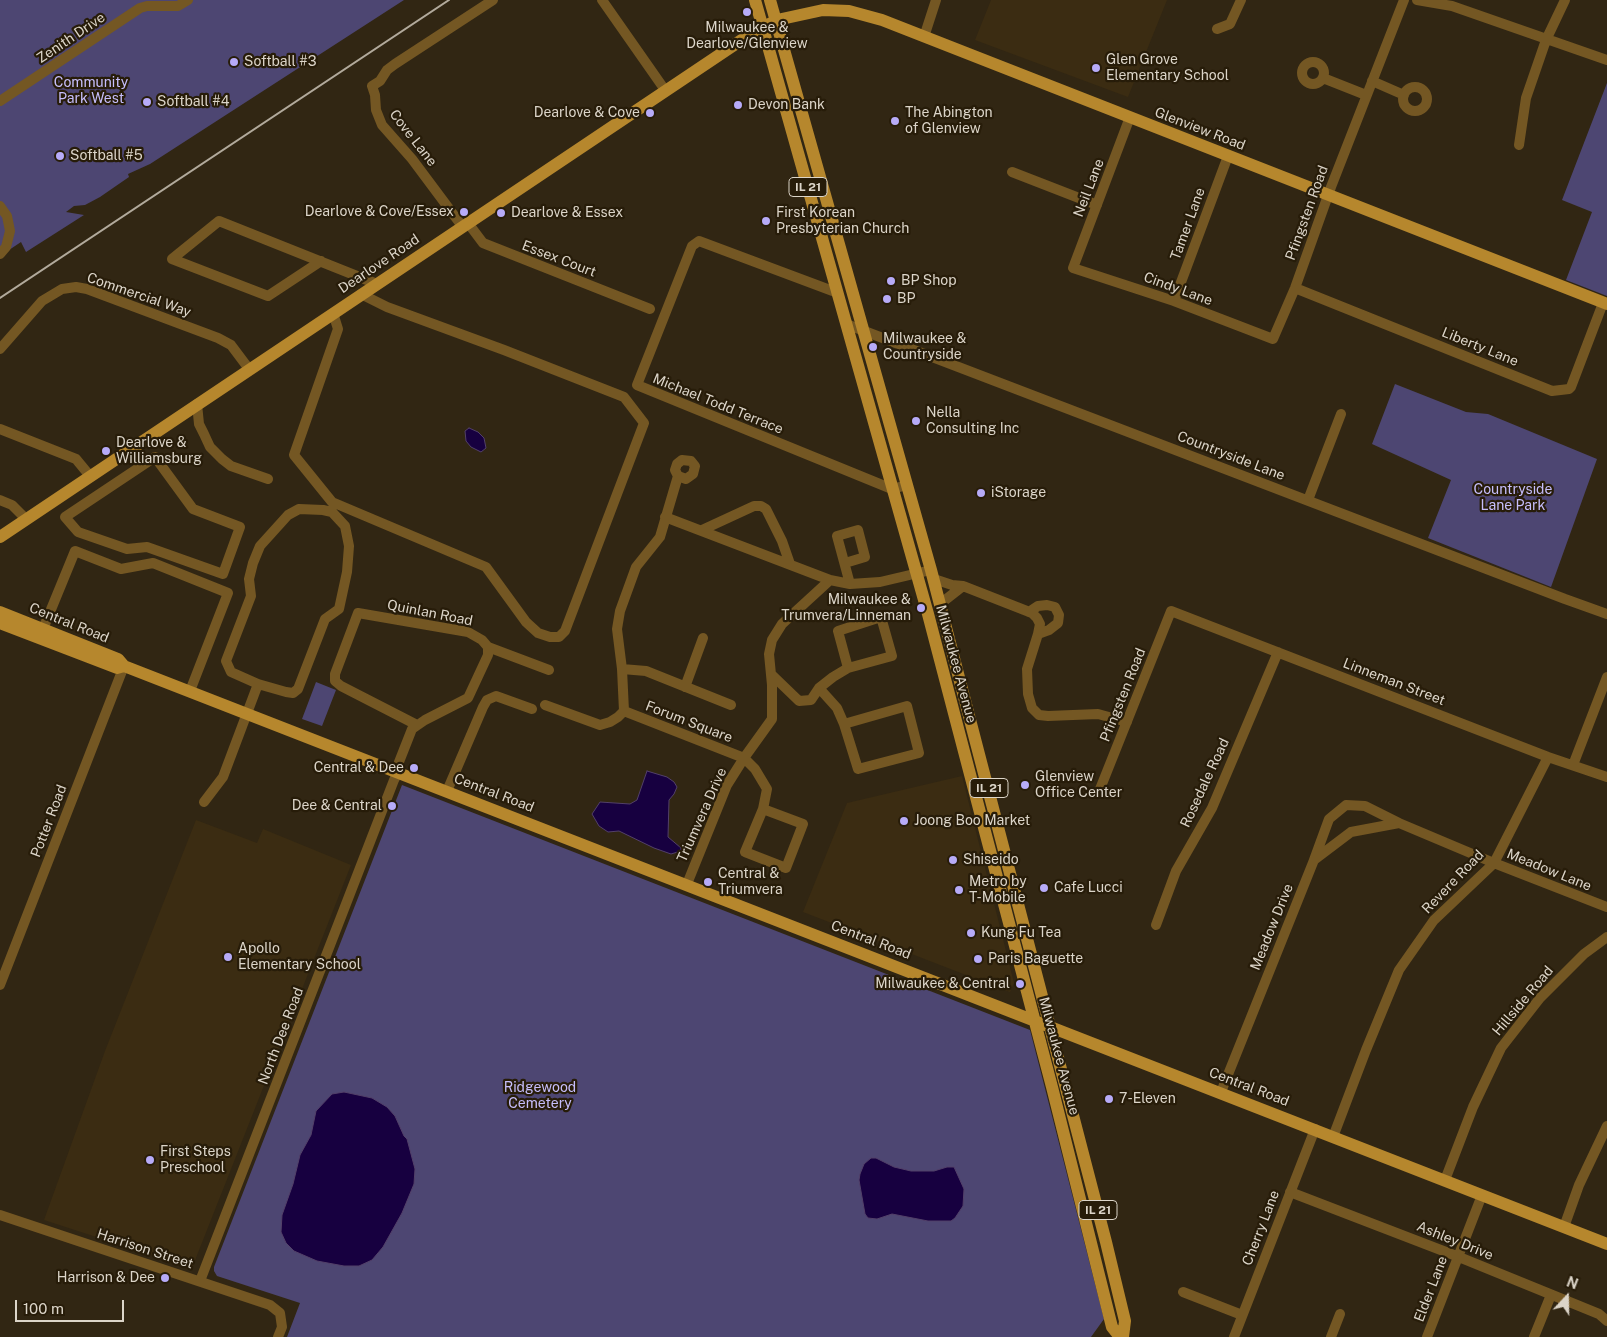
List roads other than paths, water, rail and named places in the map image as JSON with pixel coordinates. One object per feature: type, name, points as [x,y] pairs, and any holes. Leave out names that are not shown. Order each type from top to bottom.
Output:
[{"type":"main road","name":"Milwaukee Avenue","points":[[755,0],[916,574],[985,832],[1112,1327],[1120,1337]]},
{"type":"main road","name":"Milwaukee Avenue","points":[[770,0],[940,604],[1051,1026],[1125,1321],[1123,1337]]},
{"type":"main road","name":"Glenview Road","points":[[776,20],[823,10],[849,11],[882,20],[1605,304]]},
{"type":"main road","name":"Dearlove Road","points":[[0,537],[665,90],[762,27],[776,20]]},
{"type":"main road","name":"Central Road","points":[[0,612],[118,659],[124,666],[190,692],[1221,1092],[1607,1244]]},
{"type":"main road","name":"Central Road","points":[[0,623],[117,668],[124,666]]},
{"type":"main road","points":[[985,832],[993,834],[998,839],[1009,883],[1016,893]]},
{"type":"street","name":"Zenith Drive","points":[[0,101],[140,8],[147,6],[178,6],[188,0]]},
{"type":"street","name":"Cove Lane","points":[[465,224],[382,125],[376,110],[372,86],[380,81],[395,64],[494,0]]},
{"type":"street","points":[[602,0],[665,90]]},
{"type":"street","points":[[924,37],[936,0]]},
{"type":"street","points":[[1217,29],[1230,24],[1241,0]]},
{"type":"street","name":"Pfingsten Road","points":[[1273,339],[1295,288],[1328,195],[1404,0]]},
{"type":"street","points":[[1417,0],[1452,6],[1607,60]]},
{"type":"street","points":[[1520,145],[1526,98],[1546,40],[1565,0]]},
{"type":"street","points":[[1323,78],[1366,96]]},
{"type":"street","points":[[1372,81],[1404,95]]},
{"type":"street","name":"Neil Lane","points":[[1073,268],[1130,117]]},
{"type":"street","name":"Tamer Lane","points":[[1174,301],[1228,156]]},
{"type":"street","points":[[1012,172],[1097,206]]},
{"type":"street","points":[[0,206],[7,216],[10,231],[6,247],[0,254]]},
{"type":"street","points":[[321,260],[268,296],[172,259],[219,221],[321,260],[377,284]]},
{"type":"street","name":"Essex Court","points":[[465,224],[483,244],[650,309]]},
{"type":"street","name":"Michael Todd Terrace","points":[[838,293],[699,241],[692,246],[637,386],[892,490]]},
{"type":"street","name":"Cindy Lane","points":[[1073,268],[1174,301],[1273,339]]},
{"type":"street","name":"Commercial Way","points":[[0,349],[42,300],[62,289],[76,287],[87,289],[218,338],[231,345],[249,370]]},
{"type":"street","name":"Liberty Lane","points":[[1295,288],[1552,391],[1569,389],[1571,387],[1605,304]]},
{"type":"street","points":[[332,313],[338,329],[294,455],[332,502],[486,567],[526,622],[538,633],[550,638],[559,637],[565,632],[644,423],[624,397],[387,307],[361,294]]},
{"type":"street","name":"Countryside Lane","points":[[846,324],[1607,614]]},
{"type":"street","points":[[197,404],[199,424],[210,447],[231,466],[268,479]]},
{"type":"street","points":[[1308,500],[1342,414]]},
{"type":"street","points":[[0,429],[76,459],[90,476]]},
{"type":"street","points":[[155,457],[193,509],[240,527],[223,574],[147,547],[127,549],[78,532],[65,517],[112,484],[155,457]]},
{"type":"street","points":[[104,467],[112,484]]},
{"type":"street","points":[[545,705],[600,725],[618,718],[624,711],[622,669],[617,629],[620,611],[636,567],[660,537],[678,476]]},
{"type":"street","points":[[892,490],[907,485]]},
{"type":"street","points":[[0,500],[12,505],[26,520]]},
{"type":"street","points":[[702,530],[754,506],[761,506],[766,509],[782,541],[790,564]]},
{"type":"street","points":[[299,509],[332,512],[345,526],[349,546],[347,572],[339,609],[325,619],[298,690],[293,693],[286,692],[258,684],[231,672],[226,661],[251,596],[249,580],[260,546],[288,515],[299,509]]},
{"type":"street","points":[[666,517],[830,580],[850,584],[880,582],[916,574],[932,574],[952,585],[964,586],[1029,612],[1037,618],[1040,624],[1027,669],[1028,694],[1032,708],[1039,715],[1098,714],[1126,722]]},
{"type":"street","points":[[43,629],[75,551],[121,569],[153,563],[228,593],[190,692]]},
{"type":"street","points":[[845,563],[850,584]]},
{"type":"street","name":"Triumvera Drive","points":[[687,884],[727,785],[772,719],[772,685],[769,654],[772,640],[782,624],[830,580]]},
{"type":"street","points":[[940,604],[964,586]]},
{"type":"street","points":[[1029,612],[1038,606],[1047,605],[1055,607],[1059,615],[1058,623],[1049,630],[1038,634]]},
{"type":"street","name":"Pfingsten Road","points":[[1100,789],[1171,611]]},
{"type":"street","name":"Linneman Street","points":[[1171,611],[1548,757],[1607,776]]},
{"type":"street","name":"Quinlan Road","points":[[417,725],[341,686],[335,681],[335,674],[358,613],[468,632],[482,640],[488,649],[549,670]]},
{"type":"street","points":[[771,674],[800,701],[811,700],[819,688],[848,668],[892,656],[881,617],[838,630],[848,668]]},
{"type":"street","points":[[684,687],[704,638]]},
{"type":"street","points":[[417,725],[468,698],[488,649]]},
{"type":"street","name":"Rosedale Road","points":[[1156,925],[1176,872],[1212,808],[1278,652]]},
{"type":"street","name":"Potter Road","points":[[0,985],[124,666]]},
{"type":"street","points":[[622,669],[646,671],[731,705]]},
{"type":"street","points":[[1573,765],[1607,677]]},
{"type":"street","points":[[204,802],[223,778],[258,684]]},
{"type":"street","points":[[819,688],[837,708],[858,769],[919,753],[908,706],[844,724]]},
{"type":"street","points":[[447,791],[487,700],[496,696],[532,709]]},
{"type":"street","name":"Forum Square","points":[[624,711],[744,758]]},
{"type":"street","name":"North Dee Road","points":[[200,1281],[398,772],[398,762],[412,729],[417,725]]},
{"type":"street","name":"Revere Road","points":[[1333,1136],[1399,970],[1434,920],[1494,863],[1548,757]]},
{"type":"street","points":[[744,758],[755,769],[767,789],[763,809],[745,852],[786,868],[803,824],[763,809]]},
{"type":"street","name":"Meadow Lane","points":[[1314,860],[1329,819],[1346,806],[1365,806],[1399,823],[1607,908]]},
{"type":"street","points":[[1314,860],[1351,832],[1399,823]]},
{"type":"street","name":"Meadow Drive","points":[[1221,1092],[1314,860]]},
{"type":"street","name":"Hillside Road","points":[[1445,1180],[1473,1107],[1501,1048],[1540,998],[1584,954],[1607,937]]},
{"type":"street","points":[[1564,1227],[1579,1185],[1607,1126]]},
{"type":"street","name":"Cherry Lane","points":[[1234,1337],[1315,1129]]},
{"type":"street","name":"Ashley Drive","points":[[1290,1192],[1551,1294],[1599,1314],[1607,1322]]},
{"type":"street","name":"Elder Lane","points":[[1427,1337],[1482,1195]]},
{"type":"street","name":"Harrison Street","points":[[0,1215],[270,1305],[280,1313],[282,1327],[278,1337]]},
{"type":"street","points":[[1183,1292],[1242,1315]]},
{"type":"street","points":[[1534,1337],[1551,1294]]},
{"type":"street","points":[[1331,1337],[1340,1314]]},
{"type":"railway","points":[[0,298],[449,0]]},
{"type":"place","name":"Milwaukee & Dearlove/Glenview","points":[[747,12]]},
{"type":"place","name":"Softball #3","points":[[234,62]]},
{"type":"place","name":"Glen Grove Elementary School","points":[[1096,68]]},
{"type":"place","name":"Softball #4","points":[[147,102]]},
{"type":"place","name":"Devon Bank","points":[[738,105]]},
{"type":"place","name":"Dearlove & Cove","points":[[650,113]]},
{"type":"place","name":"The Abington of Glenview","points":[[895,121]]},
{"type":"place","name":"Softball #5","points":[[60,156]]},
{"type":"place","name":"Dearlove & Cove/Essex","points":[[464,212]]},
{"type":"place","name":"Dearlove & Essex","points":[[501,213]]},
{"type":"place","name":"First Korean Presbyterian Church","points":[[766,221]]},
{"type":"place","name":"BP Shop","points":[[891,281]]},
{"type":"place","name":"BP","points":[[887,299]]},
{"type":"place","name":"Milwaukee & Countryside","points":[[873,347]]},
{"type":"place","name":"Nella Consulting Inc","points":[[916,421]]},
{"type":"place","name":"Dearlove & Williamsburg","points":[[106,451]]},
{"type":"place","name":"iStorage","points":[[981,493]]},
{"type":"place","name":"Milwaukee & Trumvera/Linneman","points":[[921,608]]},
{"type":"place","name":"Central & Dee","points":[[414,768]]},
{"type":"place","name":"Glenview Office Center","points":[[1025,785]]},
{"type":"place","name":"Dee & Central","points":[[392,806]]},
{"type":"place","name":"Joong Boo Market","points":[[904,821]]},
{"type":"place","name":"Shiseido","points":[[953,860]]},
{"type":"place","name":"Central & Triumvera","points":[[708,882]]},
{"type":"place","name":"Cafe Lucci","points":[[1044,888]]},
{"type":"place","name":"Metro by T-Mobile","points":[[959,890]]},
{"type":"place","name":"Kung Fu Tea","points":[[971,933]]},
{"type":"place","name":"Apollo Elementary School","points":[[228,957]]},
{"type":"place","name":"Paris Baguette","points":[[978,959]]},
{"type":"place","name":"Milwaukee & Central","points":[[1020,984]]},
{"type":"place","name":"7-Eleven","points":[[1109,1099]]},
{"type":"place","name":"First Steps Preschool","points":[[150,1160]]},
{"type":"place","name":"Harrison & Dee","points":[[165,1278]]},
{"type":"park label","name":"Community Park West","points":[[91,92]]},
{"type":"park label","name":"Countryside Lane Park","points":[[1513,498]]},
{"type":"park label","name":"Ridgewood Cemetery","points":[[540,1096]]}]
